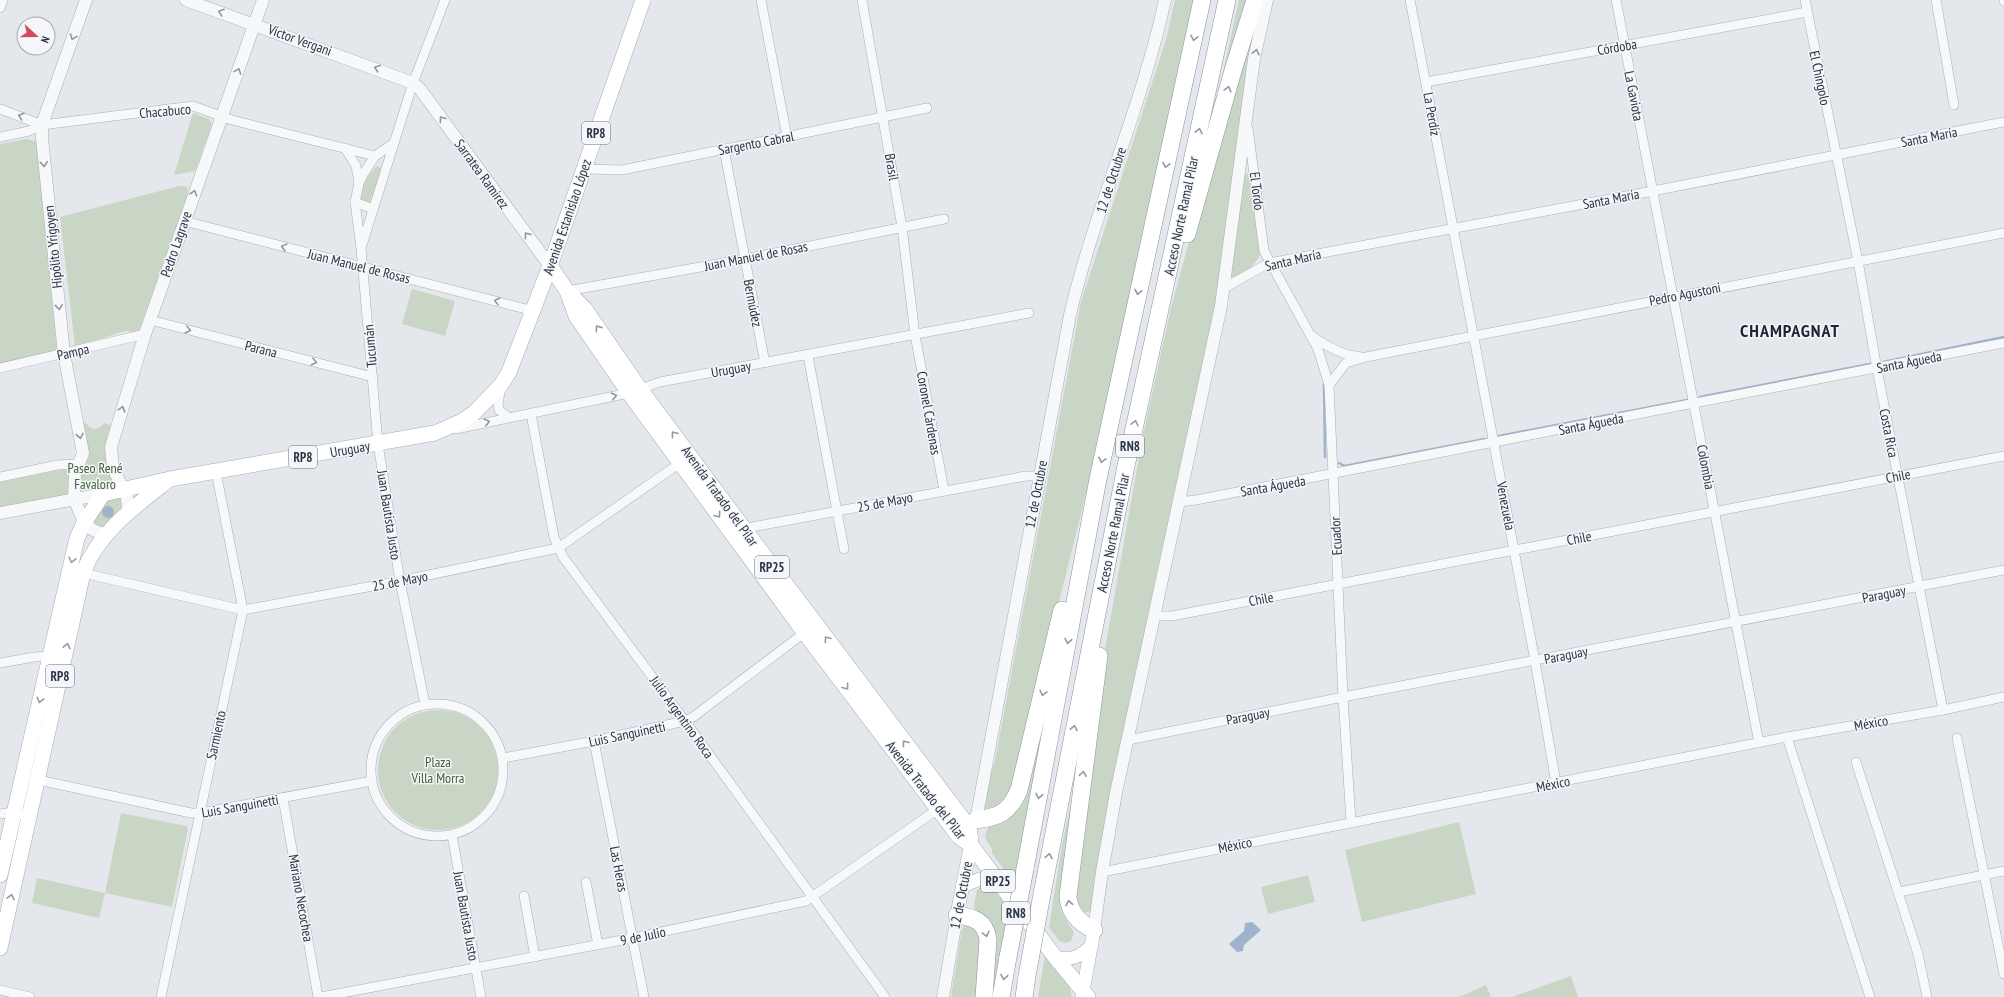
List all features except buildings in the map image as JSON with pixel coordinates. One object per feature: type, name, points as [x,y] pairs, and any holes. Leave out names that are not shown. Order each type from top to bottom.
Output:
[{"type":"highway","name":"Acceso Norte Ramal Pilar","points":[[1001,997],[1098,479],[1202,0]]},
{"type":"highway","name":"Acceso Norte Ramal Pilar","points":[[1024,997],[1042,894],[1126,466],[1227,0]]},
{"type":"highway","points":[[1160,314],[1183,248],[1236,60],[1255,0]]},
{"type":"highway","points":[[1093,937],[1074,916],[1070,907],[1068,896],[1126,466]]},
{"type":"highway","points":[[976,820],[993,817],[1005,811],[1016,798],[1022,781],[1075,556],[1098,479]]},
{"type":"highway","points":[[957,915],[978,920],[987,932],[988,940],[984,997]]},
{"type":"main road","name":"Avenida Estanislao López","points":[[501,385],[518,354],[534,311],[642,0]]},
{"type":"main road","name":"Avenida Tratado del Pilar","points":[[550,266],[567,291],[585,309],[635,391],[810,628],[938,809],[960,837],[971,845]]},
{"type":"main road","name":"Uruguay","points":[[170,479],[435,433],[462,421],[474,413],[501,385]]},
{"type":"main road","name":"RP8","points":[[0,875],[7,813],[22,776],[51,656],[77,538],[84,523],[103,494],[170,479]]},
{"type":"main road","name":"RP8","points":[[0,948],[83,573],[93,550],[128,511],[170,479]]},
{"type":"main road","name":"Avenida Tratado del Pilar","points":[[810,628],[969,827],[971,845]]},
{"type":"main road","name":"12 de Octubre","points":[[957,915],[976,820]]},
{"type":"main road","name":"RP25","points":[[971,845],[1084,996]]},
{"type":"main road","points":[[962,886],[980,879],[994,876]]},
{"type":"main road","points":[[1055,957],[1066,959],[1075,958],[1084,953],[1093,937]]},
{"type":"main road","points":[[1084,996],[1093,937]]},
{"type":"street","points":[[0,8],[3,0]]},
{"type":"street","name":"Hipólito Yrigoyen","points":[[74,498],[74,480],[83,452],[64,354],[42,138],[42,125],[86,0]]},
{"type":"street","name":"Víctor Vergani","points":[[186,0],[413,83]]},
{"type":"street","name":"Pedro Lagrave","points":[[128,511],[128,503],[113,468],[111,447],[145,334],[263,0]]},
{"type":"street","name":"Tucumán","points":[[362,248],[372,209],[386,172],[413,83],[445,0]]},
{"type":"street","points":[[761,0],[787,137]]},
{"type":"street","name":"Brasil","points":[[862,0],[902,227],[915,335]]},
{"type":"street","name":"12 de Octubre","points":[[976,820],[1039,476],[1075,294],[1154,46],[1165,0]]},
{"type":"street","points":[[1093,937],[1102,872],[1128,740],[1224,288],[1254,59],[1267,0]]},
{"type":"street","name":"La Perdíz","points":[[1410,0],[1453,229]]},
{"type":"street","name":"La Gaviota","points":[[1616,0],[1653,191]]},
{"type":"street","name":"El Chingolo","points":[[1805,0],[1836,155]]},
{"type":"street","points":[[1936,0],[1954,105]]},
{"type":"street","name":"Córdoba","points":[[1426,82],[1807,12]]},
{"type":"street","name":"Sarratea Ramirez","points":[[413,83],[420,90],[550,266]]},
{"type":"street","name":"Chacabuco","points":[[0,109],[42,125],[193,106],[221,117],[375,156]]},
{"type":"street","name":"Sargento Cabral","points":[[584,169],[622,170],[927,108]]},
{"type":"street","name":"El Tordo","points":[[1246,118],[1255,172],[1264,251],[1269,263]]},
{"type":"street","name":"Santa María","points":[[1224,288],[1269,263],[1653,191],[2004,122]]},
{"type":"street","points":[[0,138],[29,131],[42,125]]},
{"type":"street","name":"Tucumán","points":[[378,444],[362,268],[362,248],[355,202],[359,183],[375,156],[394,144]]},
{"type":"street","points":[[345,148],[356,166],[359,183]]},
{"type":"street","name":"Bermúdez","points":[[724,149],[765,363]]},
{"type":"street","name":"Costa Rica","points":[[1836,155],[1858,261],[1897,477],[1943,710]]},
{"type":"street","points":[[375,156],[386,172]]},
{"type":"street","points":[[1239,171],[1255,172]]},
{"type":"street","name":"Colombia","points":[[1653,191],[1759,743]]},
{"type":"street","points":[[355,202],[372,209]]},
{"type":"street","name":"Juan Manuel de Rosas","points":[[567,291],[745,259],[944,219]]},
{"type":"street","name":"Juan Manuel de Rosas","points":[[184,221],[534,311]]},
{"type":"street","name":"Venezuela","points":[[1453,229],[1535,661],[1556,783]]},
{"type":"street","name":"Pedro Agustoni","points":[[1340,369],[1346,363],[1366,357],[2004,233]]},
{"type":"street","name":"Ecuador","points":[[1269,263],[1310,334],[1323,364],[1329,385],[1343,697],[1352,822]]},
{"type":"street","name":"Uruguay","points":[[435,433],[635,391],[660,382],[808,356],[1029,313]]},
{"type":"street","name":"Parana","points":[[150,320],[372,377]]},
{"type":"street","name":"Pampa","points":[[0,368],[145,334]]},
{"type":"street","name":"Pedro Agustoni","points":[[1310,334],[1338,350],[1351,355],[1366,357]]},
{"type":"street","name":"Coronel Cárdenas","points":[[915,335],[944,490]]},
{"type":"street","name":"Santa Águeda","points":[[1178,502],[1332,475],[2004,343]]},
{"type":"street","points":[[1329,385],[1340,369],[1343,361],[1338,350],[1327,354],[1323,364],[1333,372],[1340,369]]},
{"type":"street","points":[[808,356],[844,549]]},
{"type":"street","points":[[501,385],[498,404],[499,410],[508,417]]},
{"type":"street","name":"Julio Argentino Roca","points":[[531,414],[554,537],[558,548],[685,720],[812,898],[885,997]]},
{"type":"street","name":"Juan Bautista Justo","points":[[378,444],[400,581],[425,704]]},
{"type":"street","name":"Chile","points":[[1154,616],[1172,616],[2004,456]]},
{"type":"street","name":"25 de Mayo","points":[[83,573],[243,610],[400,581],[558,548],[686,459]]},
{"type":"street","points":[[0,478],[57,465],[78,464]]},
{"type":"street","name":"Sarmiento","points":[[161,997],[243,610],[216,472]]},
{"type":"street","name":"25 de Mayo","points":[[740,534],[752,527],[944,490],[1026,476],[1039,476]]},
{"type":"street","points":[[0,513],[74,498],[103,494]]},
{"type":"street","points":[[74,498],[84,523],[93,530],[106,535]]},
{"type":"street","name":"Paraguay","points":[[1128,740],[1343,697],[2004,570]]},
{"type":"street","name":"Luis Sanguinetti","points":[[503,758],[594,741],[693,717],[810,628]]},
{"type":"street","points":[[0,663],[34,657],[51,656]]},
{"type":"street","name":"México","points":[[1102,872],[1759,743],[1943,710],[2004,697]]},
{"type":"street","points":[[425,704],[449,704],[468,710],[485,722],[497,739],[503,758],[504,776],[499,794],[490,810],[477,823],[452,835],[423,835],[407,829],[392,818],[381,805],[372,781],[371,763],[374,751],[385,728],[398,716],[415,707],[425,704]]},
{"type":"street","points":[[1787,738],[1870,997]]},
{"type":"street","points":[[1957,738],[1986,875],[2004,974]]},
{"type":"street","name":"Las Heras","points":[[594,741],[644,997]]},
{"type":"street","points":[[1856,762],[1918,954],[1927,997]]},
{"type":"street","name":"Luis Sanguinetti","points":[[22,776],[191,813],[200,813],[372,781]]},
{"type":"street","name":"Mariano Necochea","points":[[283,798],[320,997]]},
{"type":"street","name":"9 de Julio","points":[[320,997],[598,945],[806,901],[938,809]]},
{"type":"street","points":[[7,813],[29,816]]},
{"type":"street","name":"Juan Bautista Justo","points":[[452,835],[481,997]]},
{"type":"street","points":[[1899,892],[2004,871]]},
{"type":"street","points":[[586,882],[598,945]]},
{"type":"street","points":[[524,896],[535,957]]},
{"type":"street","name":"12 de Octubre","points":[[943,997],[957,915]]},
{"type":"street","points":[[0,990],[30,997]]},
{"type":"green space","points":[[1175,0],[1194,0],[1121,343],[1081,514],[1009,802],[989,811],[984,808],[985,793],[995,761],[1081,302],[1166,40]]},
{"type":"green space","points":[[1239,0],[1253,0],[1211,127]]},
{"type":"green space","points":[[1257,22],[1220,284],[1153,590],[1138,676],[1092,911],[1081,913],[1073,897],[1101,672],[1142,440],[1171,308],[1187,249],[1224,120]]},
{"type":"green space","points":[[193,113],[209,119],[212,124],[195,171],[174,175]]},
{"type":"green space","points":[[26,139],[35,141],[39,145],[57,351],[0,363],[0,144]]},
{"type":"green space","points":[[377,166],[381,168],[382,173],[369,203],[361,200],[362,190],[368,177]]},
{"type":"green space","points":[[1247,173],[1251,175],[1261,251],[1257,260],[1250,268],[1242,274],[1232,277],[1230,275],[1244,176]]},
{"type":"green space","points":[[179,186],[187,187],[188,195],[139,330],[134,333],[126,331],[75,346],[60,217]]},
{"type":"green space","points":[[412,289],[455,301],[445,336],[402,324]]},
{"type":"green space","name":"Paseo René Favaloro","points":[[83,423],[86,423],[88,426],[95,429],[104,423],[114,426],[112,486],[83,493],[79,492]]},
{"type":"green space","points":[[65,469],[68,472],[69,495],[0,510],[0,482]]},
{"type":"green space","points":[[118,497],[121,499],[123,507],[104,527],[102,528],[93,522],[103,501]]},
{"type":"green space","points":[[1051,681],[1017,888],[992,853],[992,849],[985,838],[989,826],[1007,816]]},
{"type":"green space","name":"Plaza Villa Morra","points":[[438,710],[461,714],[481,727],[494,747],[498,770],[494,793],[481,813],[461,826],[438,830],[415,826],[395,813],[382,793],[378,770],[382,747],[395,727],[415,714]]},
{"type":"green space","points":[[1074,790],[1060,903],[1061,911],[1074,933],[1071,941],[1066,943],[1059,941],[1049,927],[1062,845]]},
{"type":"green space","points":[[121,813],[186,826],[188,829],[172,907],[105,893]]},
{"type":"green space","points":[[1459,822],[1476,894],[1362,922],[1345,850]]},
{"type":"green space","points":[[1308,875],[1315,902],[1268,914],[1261,887]]},
{"type":"green space","points":[[37,878],[105,893],[99,918],[32,903]]},
{"type":"green space","points":[[986,884],[992,886],[1013,912],[998,997],[987,997],[974,904],[977,890]]},
{"type":"green space","points":[[967,924],[982,933],[981,997],[951,997],[961,935],[963,928]]},
{"type":"green space","points":[[1045,955],[1070,988],[1072,997],[1038,997]]},
{"type":"green space","points":[[1571,976],[1578,997],[1512,997]]},
{"type":"green space","points":[[1486,985],[1491,997],[1459,997]]},
{"type":"water","points":[[106,506],[110,506],[114,512],[110,518],[106,518],[102,514],[102,510]]},
{"type":"water","points":[[1252,922],[1261,930],[1244,945],[1243,951],[1237,952],[1229,944],[1244,931],[1245,923]]},
{"type":"waterway","points":[[1883,362],[2004,337]]},
{"type":"waterway","points":[[1700,397],[1870,364]]},
{"type":"waterway","points":[[1324,384],[1325,457]]},
{"type":"waterway","points":[[1499,436],[1687,400]]},
{"type":"waterway","points":[[1339,463],[1345,466],[1485,439]]},
{"type":"district","name":"CHAMPAGNAT","points":[[1790,331]]}]
